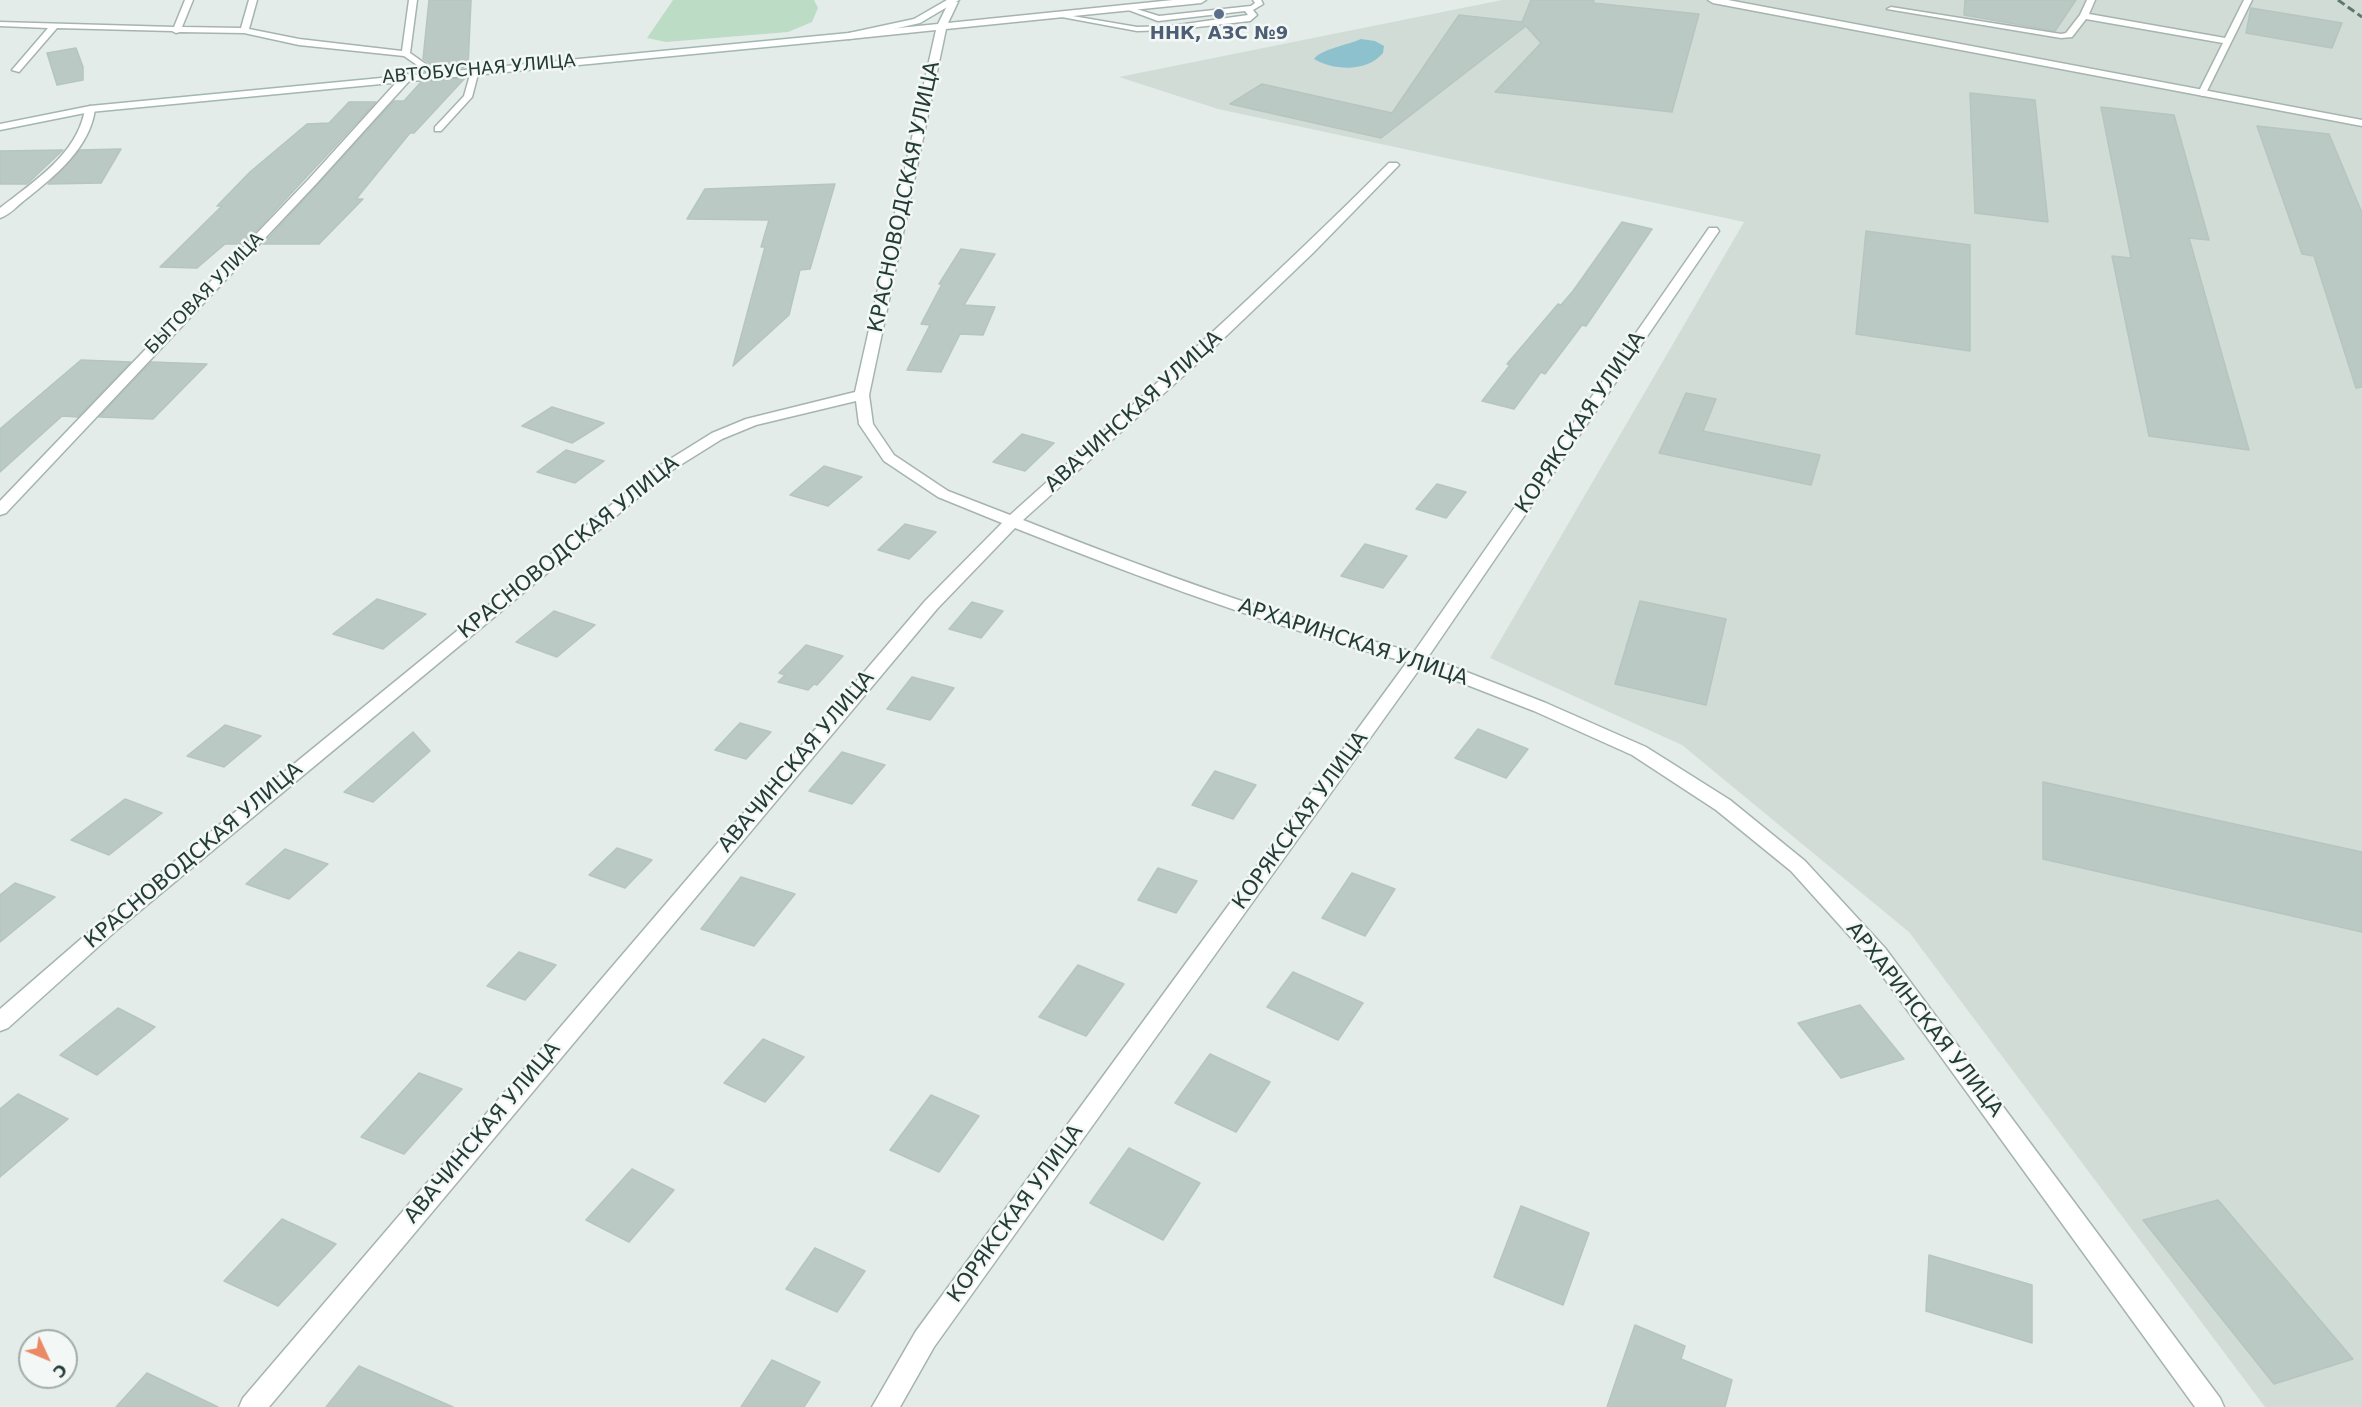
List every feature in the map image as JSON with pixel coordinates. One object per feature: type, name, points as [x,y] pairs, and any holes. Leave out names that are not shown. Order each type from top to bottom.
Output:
[{"type":"street","points":[[849,36],[1201,0]]},
{"type":"street","points":[[1713,0],[2362,123]]},
{"type":"street","name":"КРАСНОВОДСКАЯ УЛИЦА","points":[[0,1022],[120,917],[380,701],[664,470],[717,436],[751,422],[862,395],[941,28],[954,1]]},
{"type":"street","name":"АВТОБУСНАЯ УЛИЦА","points":[[0,127],[90,109],[475,70],[849,36],[917,21],[954,1]]},
{"type":"street","name":"БЫТОВАЯ УЛИЦА","points":[[0,510],[312,182],[407,77]]},
{"type":"street","points":[[0,214],[47,176],[72,150],[86,127],[90,109]]},
{"type":"street","name":"АВАЧИНСКАЯ УЛИЦА","points":[[252,1407],[931,605],[1013,521],[1195,358],[1309,250],[1393,165]]},
{"type":"street","name":"КОРЯКСКАЯ УЛИЦА","points":[[885,1407],[926,1339],[1418,659],[1713,231]]},
{"type":"street","name":"АРХАРИНСКАЯ УЛИЦА","points":[[862,395],[866,424],[889,458],[943,494],[1115,562],[1259,614],[1332,637],[1418,659],[1540,707],[1639,751],[1723,805],[1798,866],[1878,954],[2211,1407]]},
{"type":"lane","points":[[176,31],[189,0]]},
{"type":"lane","points":[[244,32],[253,0]]},
{"type":"lane","points":[[406,54],[413,0]]},
{"type":"lane","points":[[1127,8],[1158,18],[1247,9],[1257,6],[1257,0]]},
{"type":"lane","points":[[1891,9],[2061,36],[2069,35],[2084,16],[2091,0]]},
{"type":"lane","points":[[2202,93],[2248,0]]},
{"type":"lane","points":[[1055,15],[1123,28],[1154,28],[1247,19],[1254,15],[1247,9]]},
{"type":"lane","points":[[2084,16],[2228,41]]},
{"type":"lane","points":[[0,24],[244,32],[299,42],[406,54],[436,74]]},
{"type":"lane","points":[[16,70],[55,25]]},
{"type":"lane","points":[[438,129],[468,96],[475,70]]},
{"type":"shaded area","points":[[1502,0],[2362,0],[2362,1407],[2265,1407],[1909,932],[1682,745],[1490,658],[1744,222],[1218,109],[1119,77]]},
{"type":"green space","points":[[673,0],[814,0],[818,8],[812,22],[788,32],[666,42],[647,38]]},
{"type":"water","points":[[1361,39],[1375,41],[1384,46],[1383,53],[1368,64],[1350,68],[1331,66],[1314,59],[1329,50]]},
{"type":"building","points":[[429,0],[471,0],[468,67],[439,70],[423,59]]},
{"type":"building","points":[[1531,0],[1594,0],[1593,3],[1699,14],[1672,112],[1495,92],[1541,43],[1526,26],[1381,138],[1230,104],[1262,84],[1392,113],[1459,15],[1522,22]]},
{"type":"building","points":[[1965,0],[2076,0],[2055,31],[1964,15]]},
{"type":"building","points":[[2251,8],[2342,23],[2332,48],[2246,33]]},
{"type":"building","points":[[76,48],[83,67],[83,80],[57,85],[47,53]]},
{"type":"building","points":[[465,78],[414,133],[410,133],[356,199],[363,199],[319,244],[263,244],[394,101],[404,101],[421,82]]},
{"type":"building","points":[[1970,93],[2035,100],[2048,222],[1975,213]]},
{"type":"building","points":[[349,102],[376,102],[244,244],[225,244],[197,268],[160,267],[222,206],[217,206],[250,172],[307,124],[329,123]]},
{"type":"building","points":[[2101,107],[2174,115],[2209,240],[2189,238],[2249,450],[2149,436],[2112,256],[2131,258]]},
{"type":"building","points":[[2257,126],[2329,134],[2362,213],[2362,387],[2356,388],[2314,256],[2302,254]]},
{"type":"building","points":[[121,149],[101,183],[48,184],[80,150]]},
{"type":"building","points":[[63,150],[27,184],[0,184],[0,151]]},
{"type":"building","points":[[835,184],[810,269],[800,270],[789,315],[733,366],[765,247],[761,247],[769,220],[687,219],[705,189]]},
{"type":"building","points":[[1622,222],[1652,229],[1586,326],[1582,325],[1545,374],[1541,372],[1514,409],[1482,401],[1510,365],[1507,364],[1558,304],[1561,305],[1573,291]]},
{"type":"building","points":[[1866,231],[1970,245],[1970,351],[1856,334]]},
{"type":"building","points":[[961,249],[995,254],[964,305],[995,307],[983,335],[960,334],[941,372],[907,370],[930,325],[921,324],[942,284],[939,284]]},
{"type":"building","points":[[81,360],[131,362],[78,417],[62,416],[0,472],[0,429]]},
{"type":"building","points":[[151,362],[207,364],[153,419],[99,417]]},
{"type":"building","points":[[1686,393],[1716,399],[1703,431],[1820,455],[1811,485],[1659,453]]},
{"type":"building","points":[[552,407],[604,423],[572,443],[522,426]]},
{"type":"building","points":[[1022,434],[1054,443],[1025,471],[993,462]]},
{"type":"building","points":[[566,450],[604,461],[575,483],[537,472]]},
{"type":"building","points":[[824,466],[862,477],[828,506],[790,495]]},
{"type":"building","points":[[1437,484],[1466,492],[1446,518],[1416,509]]},
{"type":"building","points":[[905,524],[936,532],[909,559],[878,550]]},
{"type":"building","points":[[1365,544],[1407,556],[1383,588],[1341,576]]},
{"type":"building","points":[[377,599],[426,614],[383,649],[333,634]]},
{"type":"building","points":[[1640,601],[1726,619],[1706,705],[1615,684]]},
{"type":"building","points":[[972,602],[1003,611],[981,638],[949,629]]},
{"type":"building","points":[[554,611],[595,625],[557,657],[516,642]]},
{"type":"building","points":[[806,645],[843,656],[817,685],[814,684],[808,690],[778,682],[785,675],[779,673]]},
{"type":"building","points":[[912,677],[954,688],[930,720],[887,709]]},
{"type":"building","points":[[740,723],[771,732],[746,759],[715,750]]},
{"type":"building","points":[[225,725],[261,736],[224,767],[187,756]]},
{"type":"building","points":[[1478,729],[1528,749],[1506,778],[1455,758]]},
{"type":"building","points":[[413,732],[430,751],[373,802],[344,792]]},
{"type":"building","points":[[842,752],[885,765],[852,804],[809,791]]},
{"type":"building","points":[[1215,771],[1256,785],[1233,819],[1192,805]]},
{"type":"building","points":[[2043,782],[2362,852],[2362,932],[2043,859]]},
{"type":"building","points":[[125,799],[162,813],[109,855],[71,840]]},
{"type":"building","points":[[617,848],[652,860],[625,888],[589,875]]},
{"type":"building","points":[[285,849],[328,864],[289,899],[246,884]]},
{"type":"building","points":[[1158,868],[1197,881],[1176,913],[1138,900]]},
{"type":"building","points":[[1352,873],[1395,889],[1365,936],[1322,918]]},
{"type":"building","points":[[741,877],[795,894],[754,946],[701,929]]},
{"type":"building","points":[[15,883],[55,897],[0,942],[0,895]]},
{"type":"building","points":[[519,952],[556,965],[525,1000],[487,986]]},
{"type":"building","points":[[1078,965],[1124,984],[1086,1036],[1039,1017]]},
{"type":"building","points":[[1293,972],[1363,1003],[1338,1040],[1267,1007]]},
{"type":"building","points":[[1860,1005],[1904,1059],[1841,1078],[1798,1023]]},
{"type":"building","points":[[118,1008],[155,1027],[97,1075],[60,1055]]},
{"type":"building","points":[[763,1039],[804,1057],[765,1102],[724,1083]]},
{"type":"building","points":[[1210,1054],[1270,1082],[1236,1132],[1175,1103]]},
{"type":"building","points":[[419,1073],[462,1089],[404,1154],[361,1137]]},
{"type":"building","points":[[18,1094],[68,1119],[0,1177],[0,1109]]},
{"type":"building","points":[[931,1095],[979,1116],[939,1172],[890,1150]]},
{"type":"building","points":[[1129,1148],[1200,1183],[1163,1240],[1090,1203]]},
{"type":"building","points":[[632,1169],[674,1190],[629,1242],[586,1220]]},
{"type":"building","points":[[2218,1200],[2353,1359],[2274,1384],[2143,1220]]},
{"type":"building","points":[[1521,1206],[1589,1233],[1563,1305],[1494,1277]]},
{"type":"building","points":[[282,1219],[336,1244],[278,1306],[224,1281]]},
{"type":"building","points":[[815,1248],[865,1271],[837,1312],[786,1289]]},
{"type":"building","points":[[1929,1255],[2032,1285],[2032,1343],[1926,1311]]},
{"type":"building","points":[[1635,1325],[1685,1346],[1681,1359],[1732,1380],[1725,1407],[1607,1407]]},
{"type":"building","points":[[772,1360],[820,1382],[804,1407],[741,1407]]},
{"type":"building","points":[[359,1366],[453,1407],[326,1407]]},
{"type":"building","points":[[147,1373],[218,1407],[116,1407]]},
{"type":"railway","points":[[2338,0],[2362,17]]},
{"type":"place","name":"ННК, АЗС №9","points":[[1219,14]]}]
